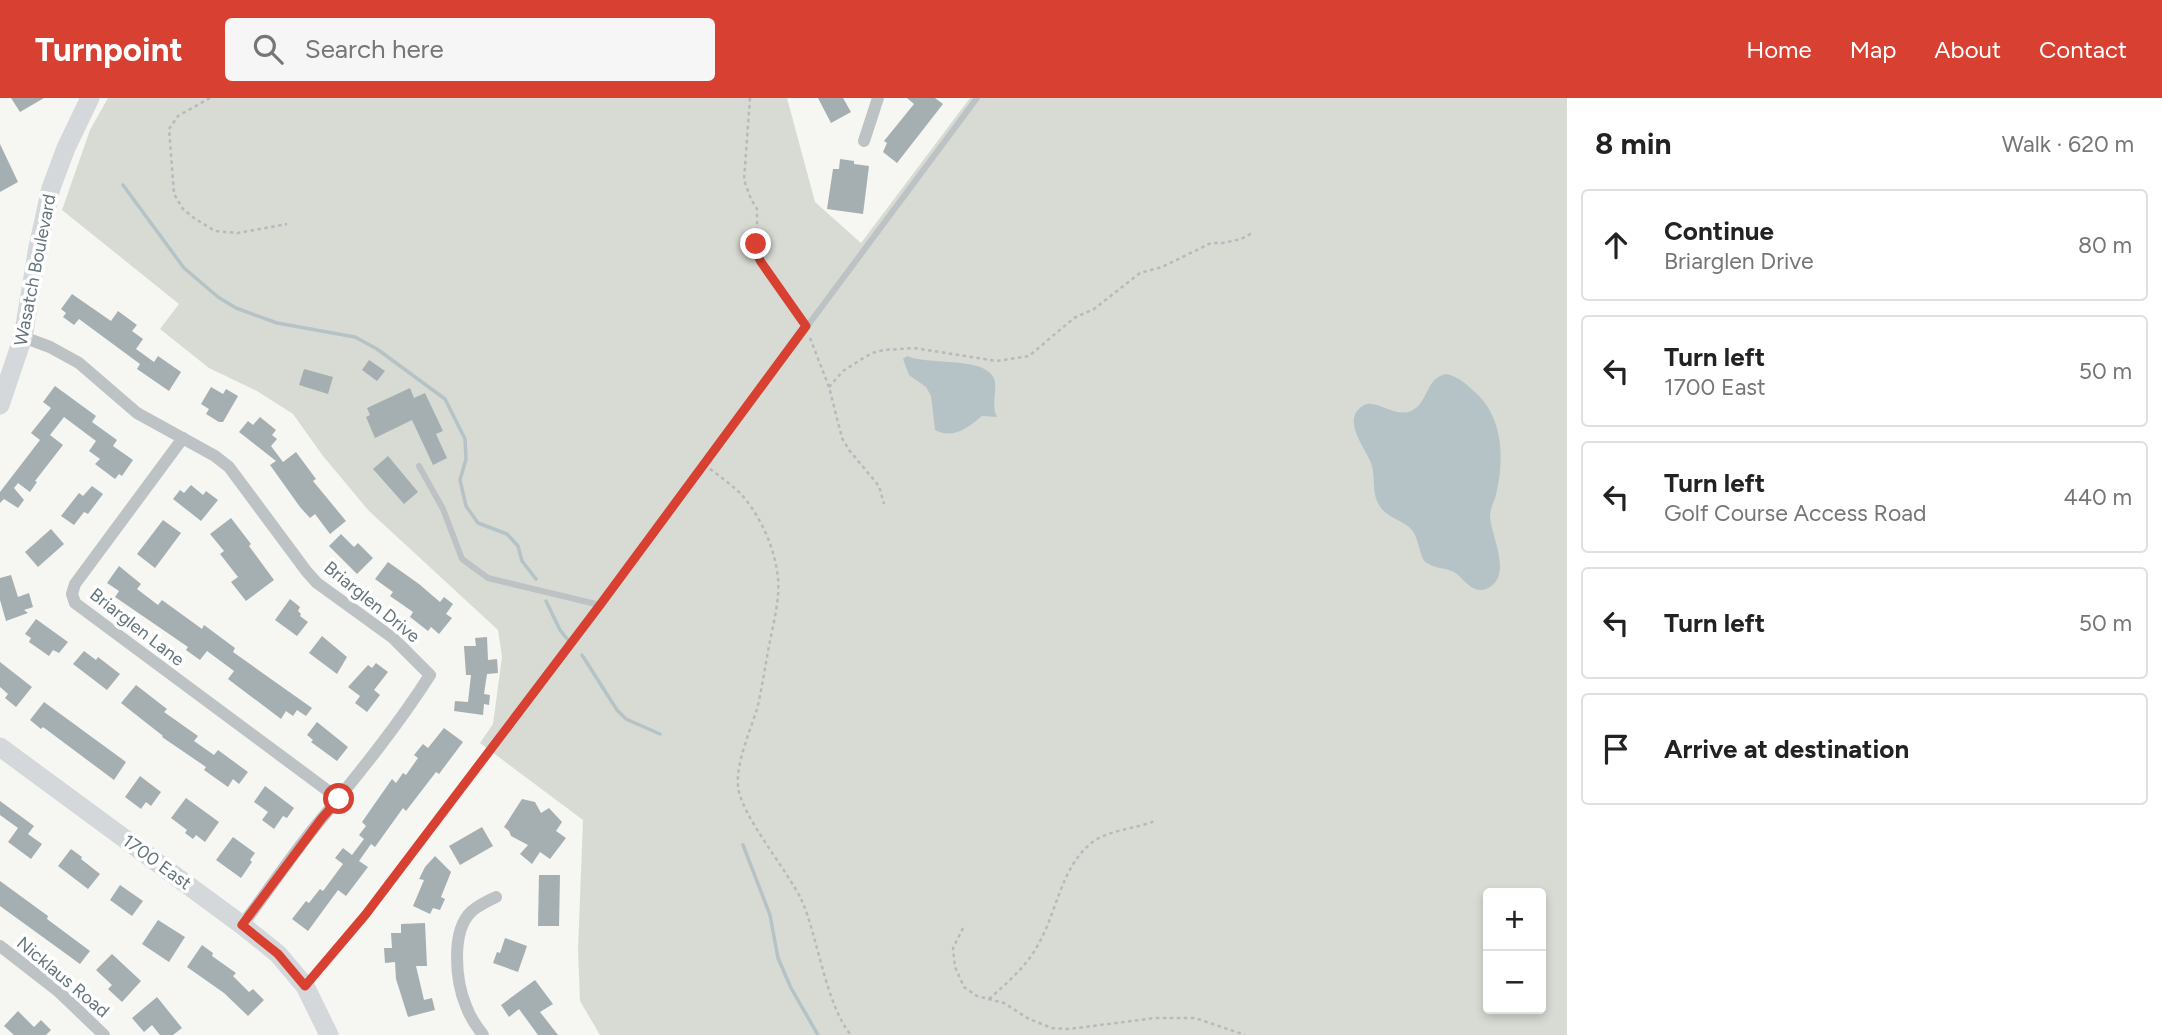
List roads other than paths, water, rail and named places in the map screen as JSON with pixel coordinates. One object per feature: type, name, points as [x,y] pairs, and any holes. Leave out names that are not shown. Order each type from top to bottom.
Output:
[{"type":"main road","name":"Wasatch Boulevard","points":[[0,405],[23,337],[51,188],[66,148],[90,98]]},
{"type":"main road","name":"1700 East","points":[[0,747],[278,954],[305,986],[329,1035]]},
{"type":"street","points":[[864,141],[878,98]]},
{"type":"street","name":"Briarglen Drive","points":[[23,337],[50,347],[79,363],[137,412],[215,456],[229,467],[317,583],[393,638],[430,675],[412,703],[242,925]]},
{"type":"street","name":"Briarglen Lane","points":[[183,439],[80,577],[72,594],[75,603],[339,799]]},
{"type":"street","points":[[483,1035],[466,1008],[460,989],[458,948],[466,919],[480,905],[496,897]]},
{"type":"street","name":"Nicklaus Road","points":[[0,946],[67,998],[104,1035]]},
{"type":"lane","points":[[305,986],[366,914],[600,605],[976,98]]},
{"type":"lane","points":[[419,466],[443,509],[462,559],[488,578],[600,605]]},
{"type":"waterway","points":[[123,185],[184,268],[218,297],[236,308],[277,323],[355,337],[377,349],[445,399],[465,439],[466,459],[460,480],[466,506],[478,523],[507,534],[518,546],[522,561],[536,579]]},
{"type":"waterway","points":[[546,601],[568,640]]},
{"type":"waterway","points":[[582,655],[617,710],[626,719],[660,734]]},
{"type":"waterway","points":[[743,845],[770,915],[778,958],[791,988],[818,1035]]}]
